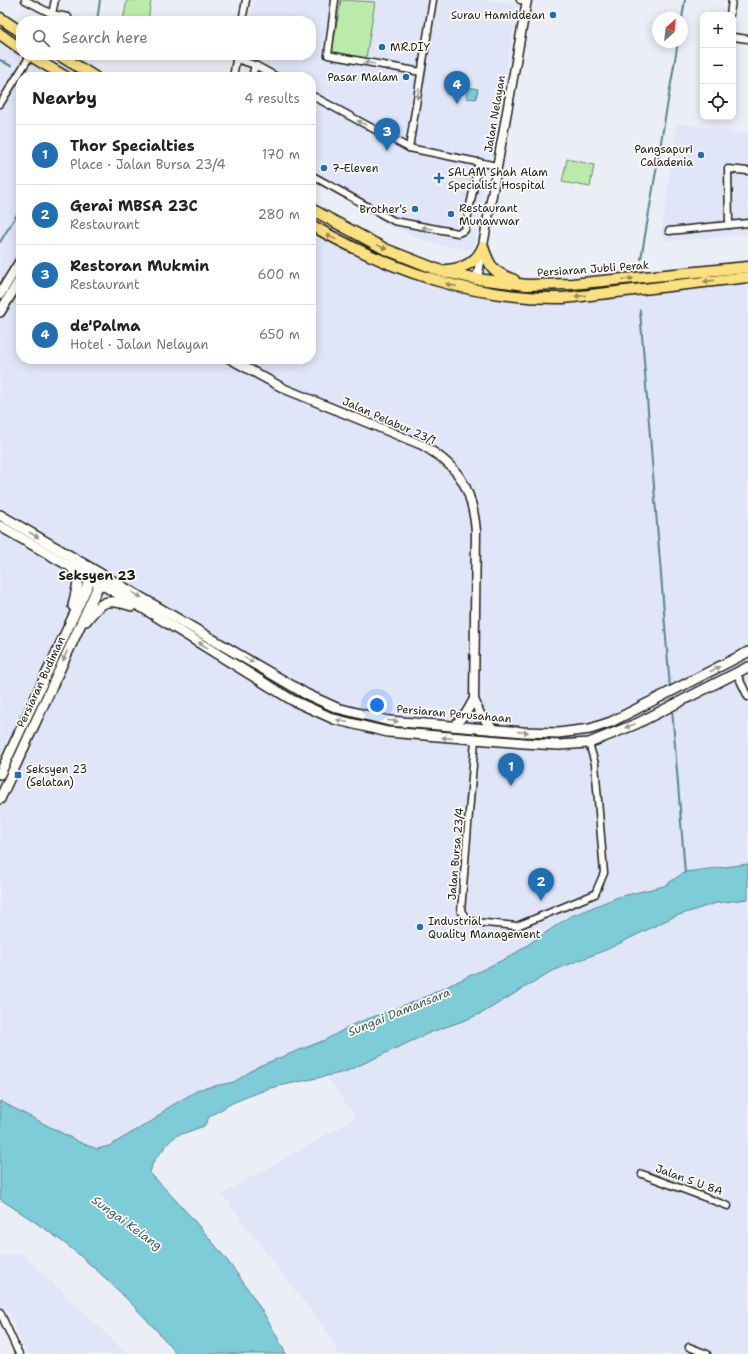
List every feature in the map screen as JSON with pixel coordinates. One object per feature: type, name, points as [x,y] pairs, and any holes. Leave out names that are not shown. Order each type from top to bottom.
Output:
[{"type":"main road","points":[[0,18],[16,29]]},
{"type":"main road","points":[[0,34],[16,45]]},
{"type":"main road","points":[[38,60],[58,72]]},
{"type":"main road","points":[[67,60],[88,72]]},
{"type":"main road","name":"Persiaran Jubli Perak","points":[[316,212],[385,249],[441,271],[477,279],[527,285],[572,284],[748,267]]},
{"type":"main road","points":[[316,228],[382,261],[425,278],[491,293],[534,298],[564,298],[748,277]]},
{"type":"main road","points":[[441,271],[457,269],[468,265],[479,255],[483,247]]},
{"type":"main road","points":[[483,247],[490,266],[494,270],[503,276],[527,285]]},
{"type":"main road","points":[[0,294],[16,268]]},
{"type":"main road","points":[[477,279],[481,288],[491,293]]},
{"type":"main road","points":[[0,312],[16,286]]},
{"type":"main road","name":"Persiaran Perusahaan","points":[[0,515],[101,579],[306,694],[337,708],[389,721],[494,730],[558,733],[590,729],[611,722],[663,697],[748,652]]},
{"type":"main road","name":"Persiaran Perusahaan","points":[[0,526],[72,567],[93,574]]},
{"type":"main road","points":[[67,629],[78,583],[72,567]]},
{"type":"main road","name":"Persiaran Budiman","points":[[0,774],[33,706],[93,574]]},
{"type":"main road","name":"Persiaran Perusahaan","points":[[101,579],[141,607],[274,689],[334,719],[388,732],[476,740],[559,745],[589,742],[636,724],[748,666]]},
{"type":"main road","name":"Persiaran Budiman","points":[[0,799],[101,579]]},
{"type":"main road","points":[[75,636],[96,607],[105,602],[118,601],[131,606],[141,607]]},
{"type":"street","points":[[25,0],[52,14],[63,16]]},
{"type":"street","points":[[52,14],[55,0]]},
{"type":"street","points":[[243,16],[246,0]]},
{"type":"street","points":[[335,0],[328,55],[421,72]]},
{"type":"street","points":[[409,148],[433,0]]},
{"type":"street","name":"Jalan Nelayan","points":[[477,279],[524,0]]},
{"type":"street","points":[[730,12],[732,0]]},
{"type":"street","points":[[736,37],[748,39]]},
{"type":"street","points":[[20,72],[27,60]]},
{"type":"street","points":[[234,72],[236,60]]},
{"type":"street","points":[[242,60],[267,72]]},
{"type":"street","points":[[253,72],[255,66]]},
{"type":"street","points":[[0,104],[16,78]]},
{"type":"street","points":[[316,98],[409,148],[497,166]]},
{"type":"street","points":[[316,178],[394,221],[458,233],[465,230],[479,162]]},
{"type":"street","points":[[729,225],[728,169],[748,171]]},
{"type":"street","points":[[669,231],[748,223]]},
{"type":"street","name":"Jalan Pelabur 23/1","points":[[239,364],[285,389],[422,445],[441,456],[464,482],[475,514],[476,531],[474,699],[480,714],[494,730]]},
{"type":"street","points":[[736,672],[748,697]]},
{"type":"street","points":[[454,726],[466,713],[474,699]]},
{"type":"street","name":"Jalan Bursa 23/4","points":[[476,740],[461,911],[466,918],[474,922],[517,926],[595,894],[604,873],[595,764],[589,742]]},
{"type":"street","name":"Jalan S U 8A","points":[[642,1174],[728,1206]]},
{"type":"street","points":[[0,1312],[2,1322],[19,1354]]},
{"type":"street","points":[[689,1347],[706,1354]]},
{"type":"shaded area","points":[[254,0],[491,0],[518,5],[473,250],[434,244],[391,227],[316,183],[316,72],[244,72],[245,60],[316,60],[316,16],[252,16]]},
{"type":"shaded area","points":[[0,26],[16,36],[16,60],[55,60],[74,72],[16,72],[16,364],[316,364],[316,220],[411,267],[475,285],[530,292],[748,273],[748,864],[685,872],[664,886],[618,897],[569,917],[511,956],[421,999],[354,1024],[325,1040],[234,1082],[200,1089],[166,1109],[154,1120],[109,1146],[97,1149],[65,1135],[0,1101]]},
{"type":"shaded area","points":[[677,123],[748,134],[748,235],[667,241],[661,234]]},
{"type":"shaded area","points":[[748,899],[748,1354],[339,1354],[329,1335],[222,1194],[356,1118],[327,1077],[345,1072],[429,1033],[484,1012],[550,972],[608,949],[673,917],[716,903]]},
{"type":"shaded area","points":[[22,1253],[127,1354],[27,1354],[6,1307],[0,1314],[0,1255]]},
{"type":"green space","points":[[127,0],[151,0],[149,16],[124,16]]},
{"type":"green space","points":[[341,0],[375,2],[366,58],[332,52]]},
{"type":"green space","points":[[567,159],[594,165],[590,187],[562,182]]},
{"type":"water","points":[[468,87],[478,89],[476,99],[466,98]]},
{"type":"water","points":[[748,864],[748,899],[716,903],[673,917],[608,949],[550,972],[484,1012],[429,1033],[345,1072],[270,1088],[234,1102],[210,1116],[204,1126],[176,1136],[170,1141],[153,1162],[150,1173],[208,1236],[242,1280],[272,1328],[286,1354],[177,1354],[133,1305],[97,1271],[54,1236],[0,1199],[0,1101],[81,1143],[97,1149],[109,1146],[154,1120],[166,1109],[200,1089],[234,1082],[259,1066],[325,1040],[354,1024],[421,999],[511,956],[569,917],[618,897],[664,886],[685,872]]},
{"type":"waterway","points":[[98,16],[100,0]]},
{"type":"waterway","points":[[683,12],[685,0]]},
{"type":"waterway","points":[[641,259],[677,48]]},
{"type":"waterway","points":[[0,60],[11,66]]},
{"type":"waterway","points":[[0,242],[16,216]]},
{"type":"waterway","points":[[640,310],[670,688]]},
{"type":"waterway","points":[[672,708],[685,873]]},
{"type":"place","name":"Surau Hamiddean","points":[[553,15]]},
{"type":"place","name":"MR.DIY","points":[[382,47]]},
{"type":"place","name":"Pasar Malam","points":[[406,77]]},
{"type":"place","name":"de'Palma","points":[[457,104]]},
{"type":"place","name":"Restoran Mukmin","points":[[387,151]]},
{"type":"place","name":"Pangsapuri Caladenia","points":[[701,155]]},
{"type":"place","name":"7-Eleven","points":[[324,168]]},
{"type":"place","name":"SALAM Shah Alam Specialist Hospital","points":[[439,178]]},
{"type":"place","name":"Brother's","points":[[415,209]]},
{"type":"place","name":"Restaurant Munawwar","points":[[451,214]]},
{"type":"place","name":"Seksyen 23 (Selatan)","points":[[18,775]]},
{"type":"place","name":"Thor Specialties","points":[[511,786]]},
{"type":"place","name":"Gerai MBSA 23C","points":[[541,901]]},
{"type":"place","name":"Industrial Quality Management","points":[[420,927]]},
{"type":"district","name":"Seksyen 23","points":[[97,575]]},
{"type":"water label","name":"Sungai Damansara","points":[[399,1012]]},
{"type":"water label","name":"Sungai Kelang","points":[[127,1223]]}]
